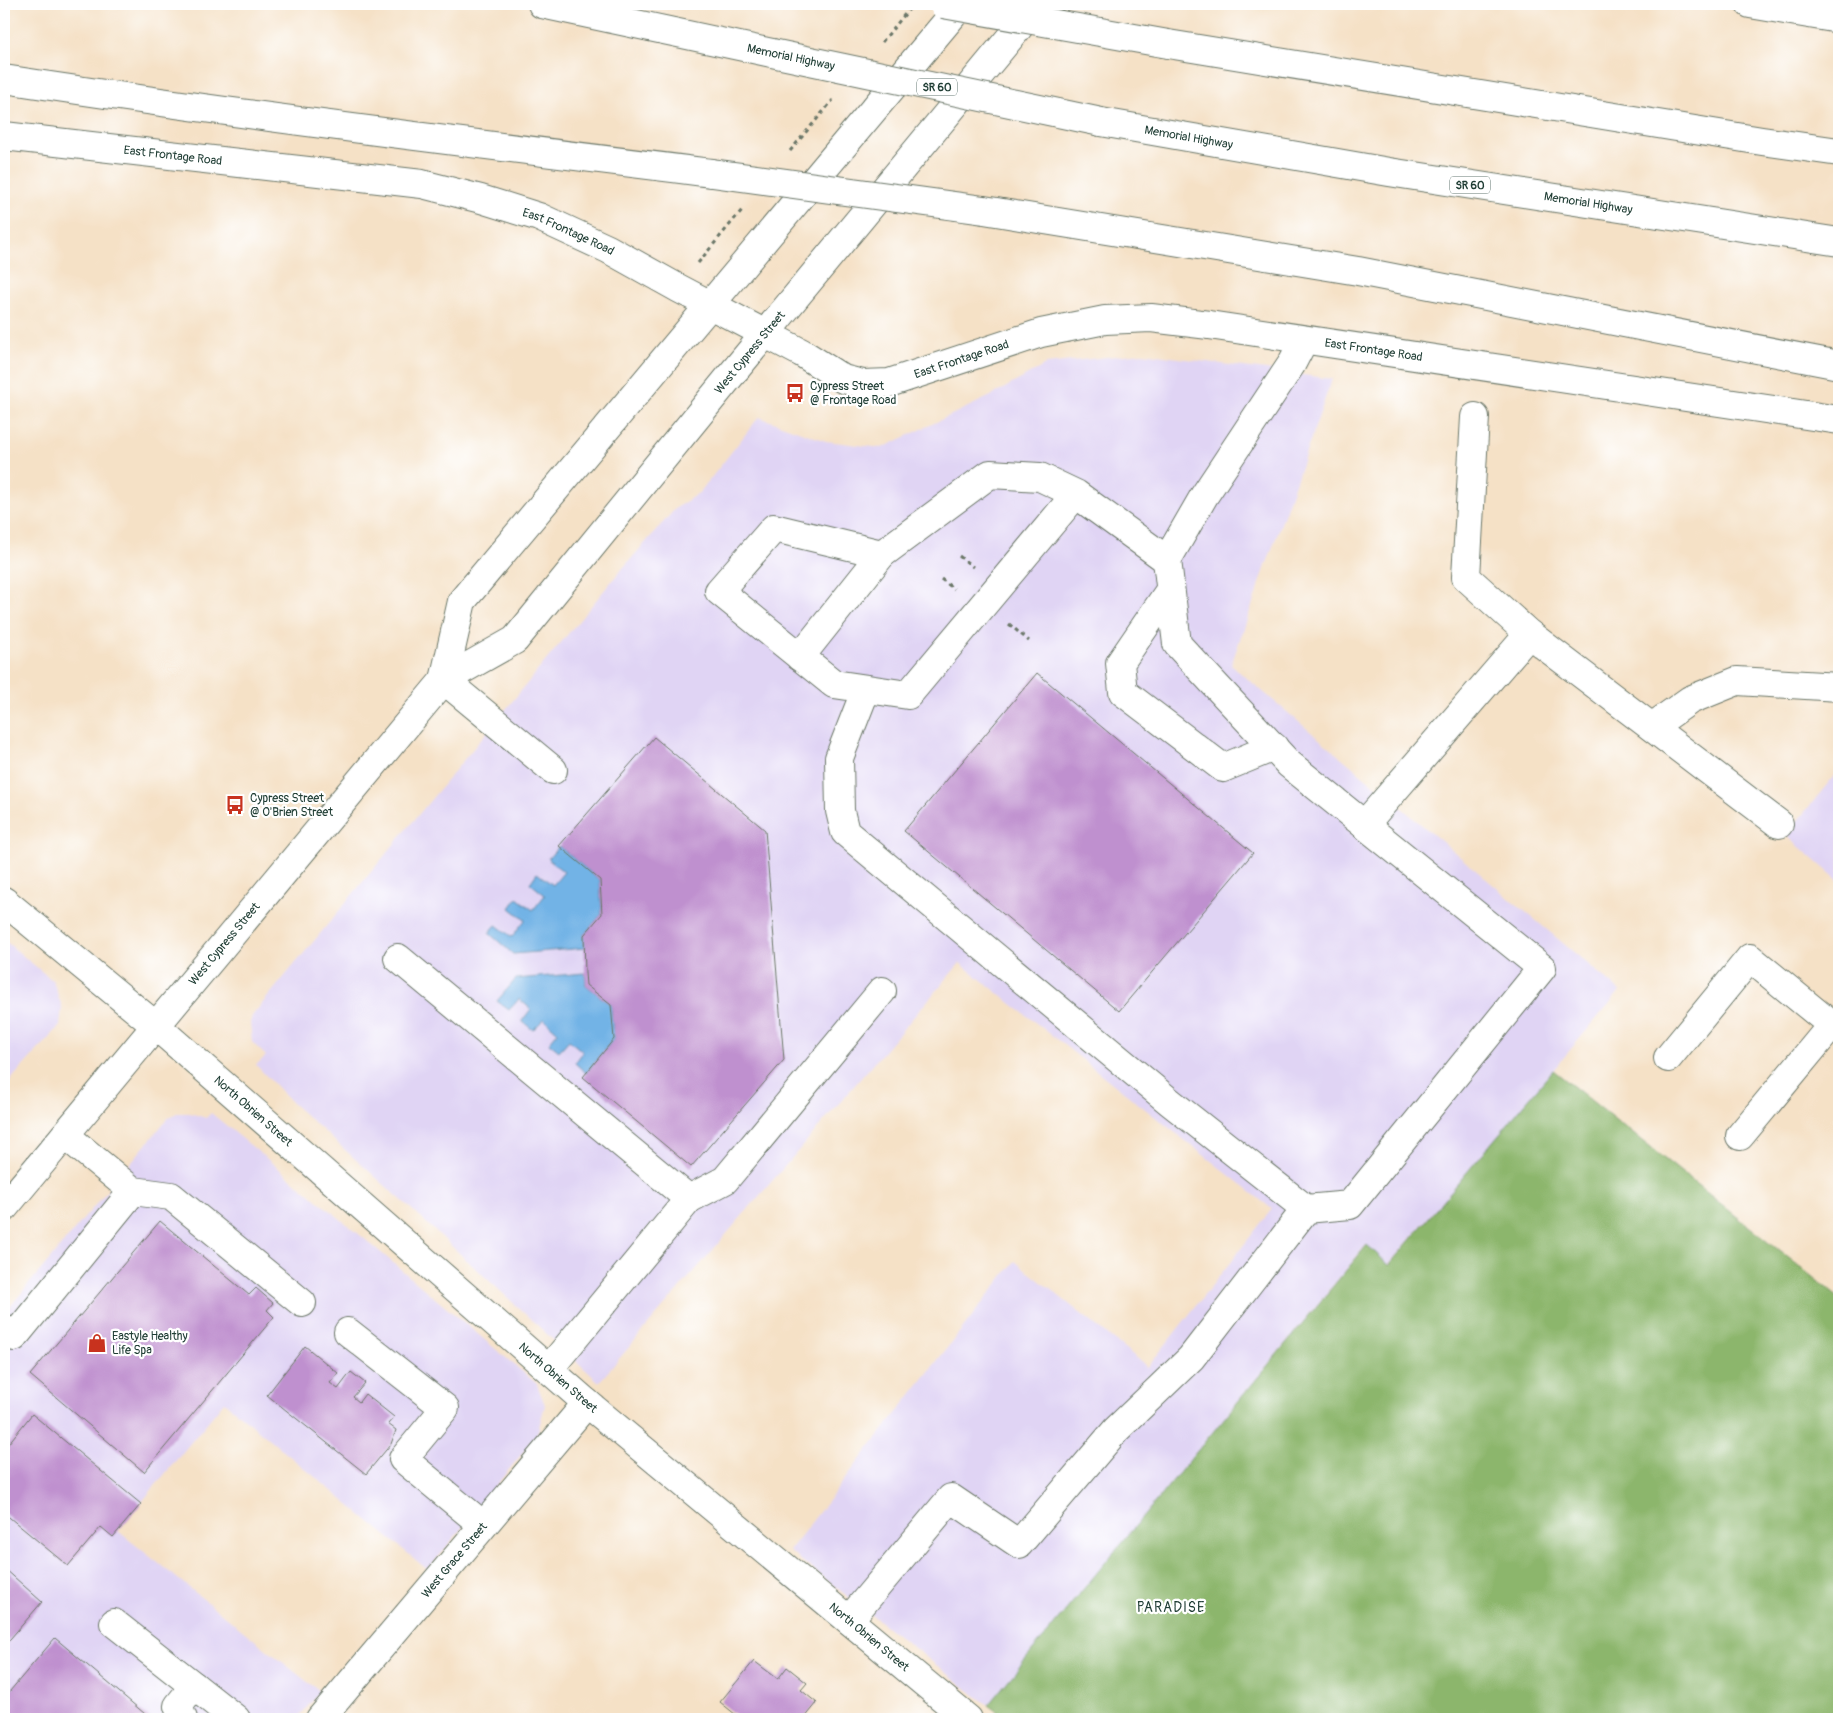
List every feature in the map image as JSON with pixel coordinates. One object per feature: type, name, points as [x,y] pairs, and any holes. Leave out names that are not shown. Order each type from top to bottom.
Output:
[{"type":"main road","name":"Memorial Highway","points":[[542,4],[772,54],[1102,122],[1389,172],[1839,242]]},
{"type":"main road","points":[[943,4],[1168,44],[1839,152]]},
{"type":"main road","name":"West Cypress Street","points":[[444,680],[462,601],[962,4]]},
{"type":"main road","name":"West Cypress Street","points":[[4,1208],[444,680],[515,640],[1038,4]]},
{"type":"main road","points":[[1750,4],[1839,19]]},
{"type":"main road","points":[[4,79],[407,136],[984,210],[1358,271],[1839,366]]},
{"type":"main road","name":"East Frontage Road","points":[[4,136],[422,184],[481,199],[539,217],[608,249],[766,334],[843,379],[863,384],[889,383],[1041,333],[1105,320],[1151,318],[1209,325],[1839,420]]},
{"type":"main road","points":[[866,689],[839,758],[840,811],[845,832],[1170,1102],[1306,1209],[1350,1205],[1542,968],[1289,764],[1177,644],[1167,560],[1204,496],[1291,365],[1304,340]]},
{"type":"main road","points":[[1475,416],[1466,577],[1529,634],[1779,824]]},
{"type":"main road","points":[[800,657],[882,554],[990,474],[1040,477],[1076,494],[1167,560]]},
{"type":"main road","points":[[882,554],[774,528],[718,592],[834,684],[908,695],[1076,494]]},
{"type":"main road","points":[[1170,590],[1120,663],[1123,692],[1223,768],[1274,747]]},
{"type":"main road","points":[[1365,824],[1529,634]]},
{"type":"main road","points":[[444,680],[553,770]]},
{"type":"main road","points":[[1652,727],[1690,700],[1737,681],[1839,687]]},
{"type":"main road","name":"North Obrien Street","points":[[4,901],[156,1026],[587,1403],[968,1719]]},
{"type":"main road","points":[[398,958],[689,1199]]},
{"type":"main road","points":[[1668,1058],[1750,958],[1836,1028],[1740,1136]]},
{"type":"main road","points":[[549,1369],[689,1199],[725,1180],[882,991]]},
{"type":"main road","points":[[65,1135],[133,1191],[171,1196],[302,1303]]},
{"type":"main road","points":[[4,1329],[14,1337],[133,1191]]},
{"type":"main road","points":[[849,1620],[951,1498],[1018,1544],[1116,1430],[1191,1358],[1306,1209]]},
{"type":"main road","points":[[348,1332],[445,1408],[403,1459],[483,1526]]},
{"type":"main road","name":"West Grace Street","points":[[320,1719],[587,1403]]},
{"type":"main road","points":[[114,1623],[236,1719]]},
{"type":"main road","points":[[183,1719],[178,1706],[194,1686]]},
{"type":"path","points":[[876,49],[913,4]]},
{"type":"path","points":[[788,154],[838,94]]},
{"type":"path","points":[[712,246],[744,207]]},
{"type":"path","points":[[1004,619],[1029,641]]},
{"type":"shaded area","points":[[1142,353],[1332,379],[1231,665],[1620,991],[1388,1265],[1366,1245],[988,1705],[789,1551],[1015,1261],[1148,1367],[1272,1209],[960,963],[599,1382],[407,1205],[292,1103],[256,1065],[266,1056],[252,1042],[250,1023],[252,1016],[616,576],[676,508],[700,492],[759,417],[826,441],[882,448],[991,396],[1047,364]]},
{"type":"shaded area","points":[[1839,770],[1839,881],[1786,835]]},
{"type":"shaded area","points":[[4,940],[53,981],[62,1007],[60,1026],[4,1087]]},
{"type":"shaded area","points":[[177,1113],[190,1113],[206,1118],[211,1113],[537,1384],[545,1405],[537,1435],[428,1570],[224,1402],[118,1531],[320,1692],[297,1719],[4,1719],[4,1314],[169,1117]]},
{"type":"green space","points":[[1553,1070],[1839,1298],[1839,1719],[1007,1719],[988,1705],[1367,1245],[1389,1265]]},
{"type":"water","points":[[559,846],[600,880],[602,914],[584,935],[585,948],[513,954],[489,933],[496,925],[512,937],[525,920],[510,908],[517,898],[533,910],[545,895],[530,883],[537,873],[553,885],[564,872],[548,859]]},
{"type":"water","points":[[585,973],[586,985],[611,1005],[614,1039],[586,1073],[575,1063],[583,1052],[569,1040],[559,1051],[549,1043],[558,1032],[544,1019],[533,1030],[522,1021],[531,1009],[519,999],[509,1010],[497,1001],[516,979]]},
{"type":"building","points":[[1037,673],[1253,853],[1119,1011],[904,831]]},
{"type":"building","points":[[654,737],[765,830],[784,1060],[691,1167],[583,1077],[614,1039],[611,1005],[586,985],[584,935],[602,914],[600,880],[559,846]]},
{"type":"building","points":[[160,1221],[249,1295],[256,1288],[273,1303],[267,1310],[274,1317],[144,1472],[30,1375]]},
{"type":"building","points":[[305,1346],[338,1373],[330,1383],[338,1389],[351,1372],[365,1383],[353,1397],[359,1402],[365,1394],[394,1417],[388,1424],[396,1430],[391,1444],[366,1474],[267,1395]]},
{"type":"building","points":[[32,1414],[141,1504],[113,1537],[101,1527],[68,1566],[4,1513],[4,1449]]},
{"type":"building","points":[[4,1568],[42,1602],[4,1646]]},
{"type":"building","points":[[55,1638],[151,1719],[4,1719],[4,1698]]},
{"type":"building","points":[[754,1661],[778,1679],[787,1667],[807,1683],[801,1690],[817,1703],[804,1719],[741,1719],[720,1702]]},
{"type":"place","name":"Cypress Street @ Frontage Road","points":[[795,393]]},
{"type":"place","name":"Cypress Street @ O'Brien Street","points":[[235,805]]},
{"type":"place","name":"Eastyle Healthy Life Spa","points":[[97,1343]]},
{"type":"district","name":"PARADISE","points":[[1171,1607]]}]
